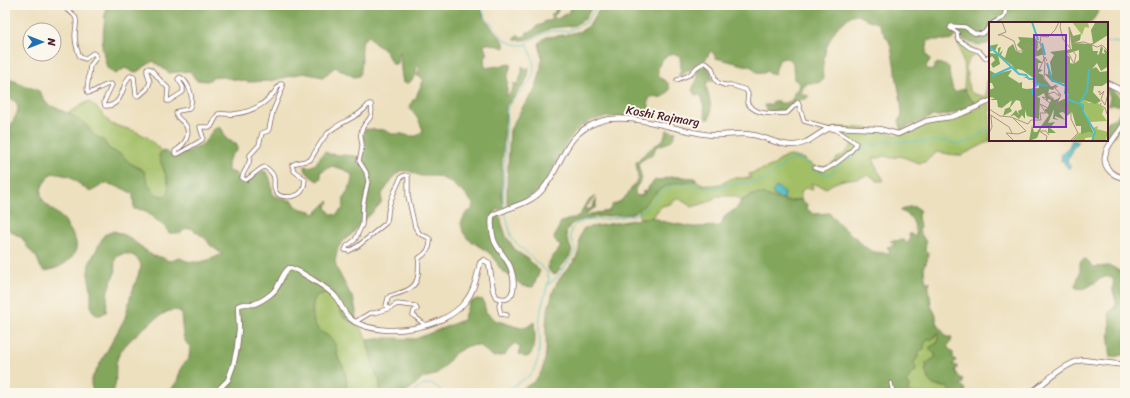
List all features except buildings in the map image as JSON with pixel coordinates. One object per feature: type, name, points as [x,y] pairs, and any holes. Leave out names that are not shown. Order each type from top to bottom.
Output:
[{"type":"main road","points":[[1108,84],[1119,89],[1125,96]]},
{"type":"main road","points":[[828,128],[839,126],[879,129],[902,133],[926,121],[951,117],[989,101]]},
{"type":"main road","name":"Koshi Rajmarg","points":[[501,299],[506,299],[512,295],[514,286],[512,270],[494,239],[491,218],[493,214],[532,199],[542,191],[568,145],[575,135],[587,126],[603,120],[616,118],[634,120],[694,133],[712,135],[754,135],[792,145],[810,141],[828,128]]},
{"type":"main road","points":[[1125,122],[1106,152],[1105,162],[1110,172],[1125,178]]},
{"type":"main road","points":[[215,393],[228,380],[233,366],[239,329],[238,306],[241,304],[254,304],[272,293],[279,286],[283,274],[288,268],[294,268],[299,273],[325,287],[334,296],[348,317],[355,322],[365,326],[392,331],[425,325],[446,318],[456,312],[466,302],[470,295],[482,260],[489,262],[494,294],[496,297],[501,299]]},
{"type":"main road","points":[[1031,393],[1062,368],[1078,360],[1125,365]]},
{"type":"street","points":[[65,5],[67,10],[75,17],[76,42],[80,57],[85,59],[93,52],[96,55],[96,58],[90,66],[87,89],[88,93],[91,93],[107,84],[112,85],[104,102],[105,106],[115,102],[119,98],[130,76],[134,78],[136,95],[138,96],[143,92],[149,86],[150,82],[146,72],[148,68],[151,69],[168,88],[167,101],[183,92],[183,86],[178,79],[180,77],[182,78],[190,91],[192,104],[189,109],[178,111],[176,113],[177,118],[185,124],[188,134],[184,144],[175,151],[175,154],[178,154],[202,140],[203,136],[200,127],[211,127],[218,114],[234,114],[253,110],[263,103],[280,84],[282,84],[283,87],[273,111],[269,129],[268,131],[262,133],[259,145],[250,155],[250,163],[242,175],[242,178],[246,180],[261,168],[265,167],[274,176],[274,190],[278,194],[294,196],[300,193],[305,186],[305,179],[294,171],[292,166],[294,163],[310,160],[317,147],[330,131],[361,113],[369,104],[371,104],[372,115],[362,129],[361,134],[362,146],[359,161],[366,172],[368,181],[363,205],[362,225],[355,240],[347,246],[345,250],[349,252],[386,223],[389,218],[389,205],[401,177],[405,175],[408,178],[408,196],[415,228],[420,234],[430,239],[426,252],[419,258],[418,276],[415,285],[412,288],[390,296],[388,298],[387,309]]},
{"type":"street","points":[[995,22],[1004,17],[1007,5]]},
{"type":"street","points":[[989,26],[982,34],[974,33],[965,27],[950,26],[950,28],[955,30],[958,39],[970,48],[979,51],[985,58],[989,57]]},
{"type":"street","points":[[677,80],[689,75],[705,62],[712,68],[716,81],[724,85],[731,85],[746,90],[748,94],[747,103],[756,111],[761,113],[787,113],[798,102],[804,121],[836,130],[856,143],[856,147],[824,170],[815,168]]},
{"type":"street","points":[[501,299],[499,306],[501,314],[508,315]]},
{"type":"street","points":[[355,322],[370,313],[376,313],[389,309],[397,304],[415,306],[417,309],[413,315],[425,325]]},
{"type":"street","points":[[891,383],[893,393]]},
{"type":"green space","points":[[106,5],[479,5],[485,19],[504,42],[504,48],[491,44],[484,45],[486,52],[488,53],[484,59],[485,68],[511,64],[507,79],[507,96],[514,86],[513,84],[518,84],[522,73],[522,66],[527,69],[529,67],[528,76],[524,85],[506,106],[502,163],[502,200],[504,208],[495,211],[501,218],[506,236],[516,251],[527,258],[540,271],[533,287],[523,286],[500,269],[495,259],[488,252],[468,239],[463,232],[461,223],[466,213],[472,210],[473,204],[466,195],[449,181],[436,176],[421,176],[408,171],[401,171],[396,174],[382,194],[381,203],[360,223],[352,234],[344,240],[338,248],[335,261],[337,269],[354,301],[356,311],[355,323],[344,317],[335,301],[326,294],[317,296],[313,304],[312,313],[316,326],[333,341],[336,347],[338,359],[343,366],[346,380],[344,393],[169,393],[177,381],[182,366],[189,358],[190,347],[184,339],[180,311],[174,310],[165,313],[146,326],[121,351],[117,361],[115,385],[112,393],[95,393],[91,386],[92,378],[125,318],[130,298],[141,267],[136,257],[131,255],[120,255],[116,258],[116,270],[108,290],[106,312],[101,315],[96,315],[91,306],[91,290],[88,274],[89,264],[104,235],[114,231],[127,236],[153,256],[161,257],[169,261],[180,258],[191,262],[201,262],[222,254],[210,245],[206,239],[191,228],[185,229],[181,233],[169,233],[165,227],[144,210],[134,209],[133,194],[124,189],[106,183],[90,192],[69,176],[52,173],[42,187],[41,196],[43,200],[65,221],[75,239],[76,250],[71,258],[65,263],[45,271],[41,268],[37,258],[28,248],[23,239],[9,230],[6,220],[5,160],[9,149],[10,127],[18,108],[16,102],[5,95],[5,77],[39,91],[47,104],[68,113],[84,123],[94,135],[103,140],[109,149],[122,155],[130,163],[144,171],[151,189],[157,195],[162,196],[167,196],[169,186],[159,155],[162,151],[176,157],[204,143],[217,126],[222,129],[227,140],[234,142],[237,145],[237,151],[229,159],[228,171],[235,173],[241,180],[248,182],[262,171],[266,172],[271,181],[274,196],[293,201],[298,207],[311,211],[312,214],[316,213],[328,201],[329,202],[326,206],[327,209],[331,214],[336,215],[343,208],[344,199],[351,184],[352,175],[345,170],[332,166],[320,172],[321,178],[318,181],[307,173],[304,166],[308,167],[315,164],[325,151],[329,154],[355,156],[362,159],[365,141],[362,135],[365,129],[384,130],[392,134],[409,136],[417,136],[423,130],[418,119],[409,107],[416,98],[424,79],[417,76],[420,68],[419,65],[417,67],[415,77],[409,83],[403,83],[400,52],[398,55],[397,64],[392,64],[385,50],[375,44],[369,36],[363,40],[359,76],[354,77],[335,67],[323,77],[303,73],[270,81],[249,82],[217,76],[207,81],[196,80],[190,71],[169,73],[153,61],[135,73],[125,68],[116,74],[107,68],[102,47]]},
{"type":"green space","points":[[556,5],[559,7],[557,13],[553,17],[557,19],[569,12],[570,6],[593,5],[585,19],[573,26],[551,28],[526,40],[515,40],[515,37],[518,34],[520,37],[526,36],[527,32],[531,32],[545,21],[549,21],[552,18],[550,16],[554,13],[557,7]]},
{"type":"green space","points":[[612,5],[1101,5],[1092,22],[989,22],[989,43],[976,45],[955,35],[953,39],[949,41],[928,40],[926,55],[930,60],[926,66],[927,69],[932,71],[938,63],[949,67],[950,80],[954,92],[964,89],[969,98],[976,103],[964,111],[941,116],[933,116],[901,130],[899,120],[902,115],[901,102],[889,41],[878,23],[858,15],[850,16],[832,34],[825,53],[823,79],[819,83],[808,83],[803,88],[801,94],[809,96],[805,100],[802,99],[786,112],[778,110],[773,112],[772,110],[766,111],[764,105],[771,105],[773,101],[778,101],[779,103],[788,102],[792,100],[794,92],[799,88],[799,83],[794,79],[793,63],[789,59],[783,58],[779,60],[774,75],[767,71],[764,73],[758,72],[752,67],[716,58],[712,51],[705,60],[678,78],[681,69],[680,56],[671,54],[663,58],[658,71],[658,76],[668,83],[670,89],[662,97],[649,98],[649,111],[646,120],[613,117],[601,118],[589,122],[579,129],[571,138],[539,190],[524,200],[507,206],[510,130],[522,108],[534,92],[540,74],[542,58],[539,43],[546,37],[581,31],[589,26],[599,10],[601,9],[604,12]]},
{"type":"green space","points":[[958,40],[980,53],[970,58],[966,65],[969,90],[974,94],[986,97],[987,81],[989,80],[989,99],[975,105],[976,103],[969,98],[964,89],[965,72]]},
{"type":"green space","points":[[705,65],[711,74],[713,81],[708,81],[706,85],[711,107],[709,119],[706,119],[702,98],[700,95],[695,95],[692,90],[697,80],[698,73],[695,72],[697,69]]},
{"type":"green space","points":[[1108,87],[1116,92],[1124,105],[1122,122],[1113,137],[1108,137],[1108,122],[1117,117],[1121,109],[1120,105],[1108,105],[1110,97],[1108,93]]},
{"type":"green space","points":[[89,101],[111,124],[135,131],[147,137],[162,151],[159,156],[169,186],[167,196],[157,195],[151,189],[144,171],[130,163],[122,155],[109,149],[103,140],[94,135],[84,123],[68,113]]},
{"type":"green space","points":[[989,103],[990,141],[962,155],[937,152],[925,162],[919,163],[900,156],[891,158],[885,156],[873,158],[883,181],[877,181],[872,177],[864,176],[858,179],[842,180],[827,188],[811,183],[813,188],[812,190],[805,188],[801,192],[801,199],[793,201],[783,201],[785,197],[773,195],[783,199],[782,201],[758,194],[741,201],[734,196],[717,196],[709,202],[692,207],[678,198],[670,204],[662,206],[652,217],[639,217],[638,196],[643,195],[644,194],[642,192],[648,190],[649,186],[655,180],[661,180],[669,177],[695,178],[702,184],[718,184],[731,178],[751,178],[749,174],[774,165],[784,157],[791,156],[805,159],[820,169],[835,162],[836,159],[848,150],[852,142],[835,131],[828,130],[839,127],[877,129],[895,135],[903,134],[921,124],[955,118]]},
{"type":"green space","points":[[667,130],[676,132],[672,139],[657,147],[652,154],[638,164],[642,179],[635,189],[635,194],[638,196],[643,195],[645,193],[642,192],[648,190],[649,186],[655,180],[676,177],[695,178],[697,181],[669,185],[657,192],[639,210],[630,214],[587,219],[572,224],[568,228],[566,234],[572,251],[555,275],[550,272],[548,265],[560,248],[560,245],[554,238],[561,222],[580,216],[586,204],[596,196],[585,208],[586,210],[592,208],[596,199],[596,207],[585,214],[589,215],[609,211],[612,205],[619,202],[627,195],[638,179],[636,162],[663,140]]},
{"type":"green space","points":[[755,194],[787,201],[801,199],[803,203],[806,203],[807,205],[806,209],[813,214],[829,213],[864,246],[871,250],[888,253],[890,251],[887,247],[895,245],[890,241],[904,240],[907,244],[910,239],[909,234],[916,237],[915,228],[911,217],[900,211],[910,207],[918,208],[920,210],[918,215],[920,226],[919,231],[926,242],[925,251],[928,252],[929,257],[924,263],[927,263],[924,268],[926,282],[930,282],[928,290],[931,306],[936,315],[936,320],[940,328],[947,337],[952,337],[951,342],[947,346],[953,353],[953,357],[956,360],[953,365],[957,366],[957,369],[955,370],[959,377],[963,379],[963,383],[960,385],[966,390],[965,393],[945,393],[949,392],[949,388],[931,383],[926,374],[926,367],[928,366],[925,364],[936,357],[930,350],[930,347],[938,343],[938,332],[932,340],[928,338],[924,345],[924,349],[919,351],[918,357],[913,364],[916,367],[915,372],[910,374],[910,377],[906,382],[911,387],[908,388],[908,393],[513,393],[537,379],[542,370],[546,352],[548,308],[556,284],[578,254],[580,238],[584,228],[652,217],[665,222],[694,227],[721,226],[724,217],[738,207],[741,201]]},
{"type":"green space","points":[[1085,259],[1094,267],[1113,267],[1125,275],[1125,354],[1111,358],[1109,343],[1109,312],[1116,306],[1112,277],[1102,278],[1085,288],[1080,289],[1075,287],[1080,272],[1080,262]]},
{"type":"green space","points":[[319,294],[325,294],[333,298],[344,317],[355,323],[362,330],[367,340],[374,369],[380,381],[380,393],[352,393],[346,389],[346,378],[343,366],[338,358],[337,351],[328,336],[318,331],[313,320],[313,303],[315,297]]},
{"type":"green space","points":[[477,299],[483,300],[486,312],[495,320],[517,327],[527,327],[534,322],[534,344],[532,352],[529,356],[525,357],[519,354],[520,348],[516,343],[511,346],[505,355],[494,357],[478,345],[468,346],[455,353],[444,367],[435,375],[422,378],[406,393],[380,393],[380,381],[374,369],[367,340],[387,338],[415,339],[463,320],[469,303]]},
{"type":"green space","points":[[937,332],[939,333],[938,340],[934,346],[934,353],[936,357],[926,364],[928,367],[926,367],[926,374],[932,384],[949,388],[949,392],[908,393],[907,388],[911,387],[906,382],[910,374],[915,372],[913,365],[919,351],[928,338],[932,340]]},
{"type":"water","points":[[1072,141],[1078,141],[1067,159],[1070,165],[1069,169],[1064,164],[1065,161],[1061,161],[1062,157],[1060,155],[1069,147]]},
{"type":"water","points":[[777,187],[785,193],[784,199],[778,198],[772,193]]},
{"type":"waterway","points":[[481,5],[485,17],[495,27],[501,36],[517,45],[527,44],[530,40],[550,31],[568,31],[585,23],[598,5]]},
{"type":"waterway","points":[[1108,42],[1125,43]]},
{"type":"waterway","points":[[504,208],[503,194],[507,109],[513,100],[527,86],[533,75],[534,64],[527,44]]},
{"type":"waterway","points":[[548,285],[558,276],[576,251],[570,236],[572,228],[575,225],[583,221],[635,215],[647,208],[661,192],[674,185],[688,184],[710,189],[733,184],[763,181],[779,170],[785,163],[798,159],[804,161],[818,173],[831,174],[843,160],[851,158],[865,147],[872,145],[889,141],[947,141],[955,144],[961,144],[975,139],[983,132],[989,130]]},
{"type":"waterway","points":[[502,393],[533,372],[538,359],[541,309],[549,279],[547,272],[514,241],[511,236],[505,211]]},
{"type":"waterway","points":[[413,393],[417,389],[428,384],[436,386],[443,393]]},
{"type":"waterway","points":[[476,393],[480,393]]}]
